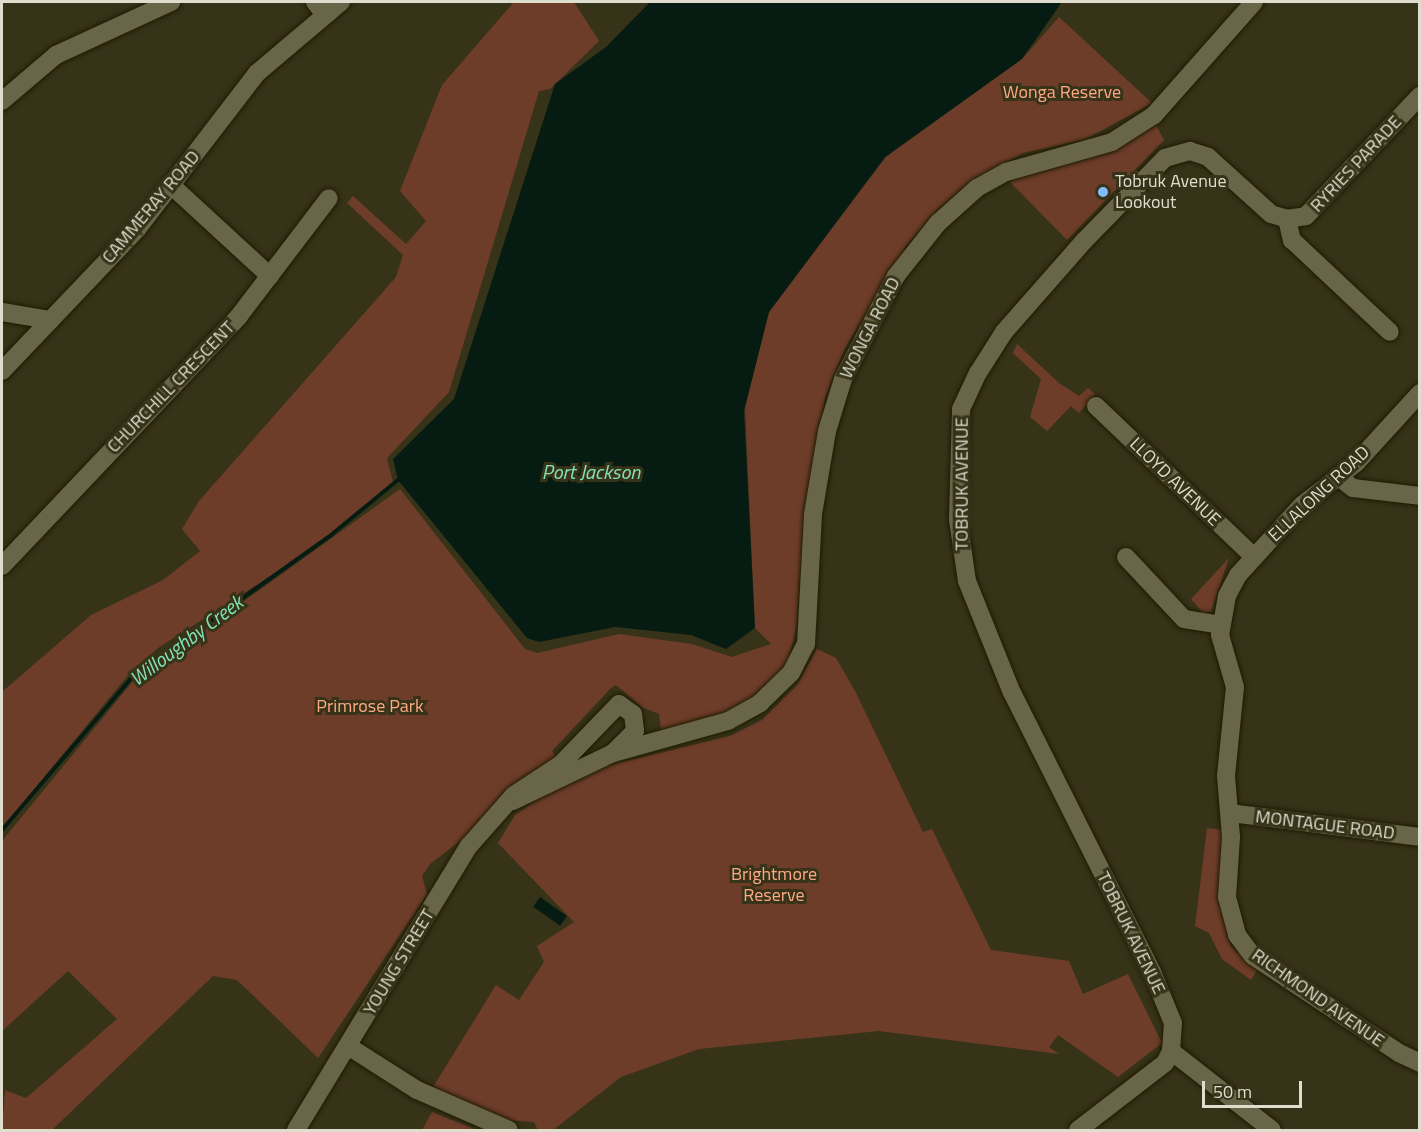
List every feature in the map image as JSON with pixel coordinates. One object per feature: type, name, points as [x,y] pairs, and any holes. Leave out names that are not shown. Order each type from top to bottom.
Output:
[{"type":"street","points":[[2,101],[56,55],[171,2]]},
{"type":"street","name":"WONGA ROAD","points":[[613,753],[728,721],[760,703],[791,673],[806,644],[813,514],[827,430],[843,379],[896,276],[938,224],[977,188],[1006,172],[1112,142],[1154,115],[1254,2]]},
{"type":"street","name":"CAMMERAY ROAD","points":[[2,371],[138,228],[257,73],[295,40],[326,6]]},
{"type":"street","name":"RYRIES PARADE","points":[[1287,219],[1306,216],[1318,207],[1419,96]]},
{"type":"street","name":"TOBRUK AVENUE","points":[[1170,1054],[1173,1023],[1152,972],[1012,693],[967,581],[958,519],[961,409],[978,372],[1004,332],[1091,233],[1165,158],[1190,152],[1208,157],[1270,214],[1287,219]]},
{"type":"street","points":[[172,186],[270,276]]},
{"type":"street","name":"CHURCHILL CRESCENT","points":[[2,566],[239,316],[329,198]]},
{"type":"street","points":[[1287,219],[1292,240],[1390,332]]},
{"type":"street","points":[[2,312],[50,320]]},
{"type":"street","name":"ELLALONG ROAD","points":[[1230,813],[1226,776],[1235,687],[1220,635],[1227,596],[1254,557],[1302,505],[1340,478],[1419,393]]},
{"type":"street","name":"LLOYD AVENUE","points":[[1096,406],[1254,557]]},
{"type":"street","points":[[1340,478],[1353,488],[1419,496]]},
{"type":"street","points":[[1126,557],[1184,619],[1221,625]]},
{"type":"street","name":"YOUNG STREET","points":[[296,1131],[469,846],[513,801],[613,753],[635,731],[633,714],[619,704],[561,764],[514,795],[513,801]]},
{"type":"street","name":"MONTAGUE ROAD","points":[[1230,813],[1419,837]]},
{"type":"street","name":"RICHMOND AVENUE","points":[[1230,813],[1227,897],[1232,923],[1243,945],[1253,956],[1351,1022],[1419,1063]]},
{"type":"street","points":[[348,1046],[417,1090],[509,1131]]},
{"type":"street","points":[[1078,1131],[1170,1054],[1272,1131]]},
{"type":"green space","points":[[514,2],[574,2],[599,41],[550,89],[539,91],[449,392],[387,458],[393,482],[330,538],[158,648],[129,674],[2,828],[2,692],[91,615],[163,580],[200,551],[182,529],[199,501],[396,277],[403,255],[347,203],[353,196],[406,244],[426,221],[400,191],[442,85]]},
{"type":"green space","points":[[1059,17],[1152,103],[1086,139],[1023,153],[971,181],[939,208],[906,246],[845,348],[825,397],[804,512],[797,624],[787,666],[760,695],[723,714],[661,730],[659,714],[642,707],[616,685],[611,688],[552,751],[561,763],[430,864],[422,876],[427,894],[318,1058],[237,980],[213,976],[52,1130],[2,1130],[5,1090],[26,1098],[117,1019],[68,971],[2,1031],[2,841],[133,681],[400,489],[525,649],[537,653],[619,634],[692,644],[732,657],[771,644],[755,628],[745,407],[769,312],[886,157],[1022,59]]},
{"type":"green space","points":[[1156,125],[1164,140],[1067,240],[1010,182],[1028,173],[1115,151]]},
{"type":"green space","points":[[1017,344],[1059,383],[1079,396],[1088,388],[1095,394],[1079,413],[1071,406],[1047,431],[1030,417],[1041,379],[1013,353]]},
{"type":"green space","points":[[1229,558],[1211,611],[1204,614],[1191,599]]},
{"type":"green space","name":"Brightmore Reserve","points":[[817,649],[836,658],[855,691],[923,832],[932,829],[991,950],[1069,961],[1083,994],[1128,974],[1162,1043],[1118,1077],[1058,1035],[1049,1047],[1059,1054],[879,1031],[699,1049],[621,1077],[553,1130],[538,1130],[534,1122],[506,1120],[430,1092],[496,985],[519,1000],[544,962],[537,946],[574,922],[498,843],[515,815],[559,785],[602,767],[730,736],[762,720],[798,684]]},
{"type":"green space","points":[[1207,828],[1223,830],[1223,914],[1231,947],[1258,968],[1251,980],[1222,959],[1209,933],[1195,926]]},
{"type":"green space","points":[[432,1112],[477,1130],[422,1130]]},
{"type":"water","name":"Port Jackson","points":[[650,2],[1062,2],[1022,59],[885,157],[769,312],[744,411],[755,628],[726,649],[691,635],[615,627],[539,642],[527,638],[398,480],[393,459],[454,399],[555,84],[606,47]]},
{"type":"water","points":[[540,897],[567,916],[560,926],[533,907]]},
{"type":"waterway","name":"Willoughby Creek","points":[[2,830],[132,677],[331,535],[398,480]]},
{"type":"place","name":"Tobruk Avenue Lookout","points":[[1103,192]]},
{"type":"park label","name":"Wonga Reserve","points":[[1062,92]]},
{"type":"park label","name":"Primrose Park","points":[[370,706]]}]
